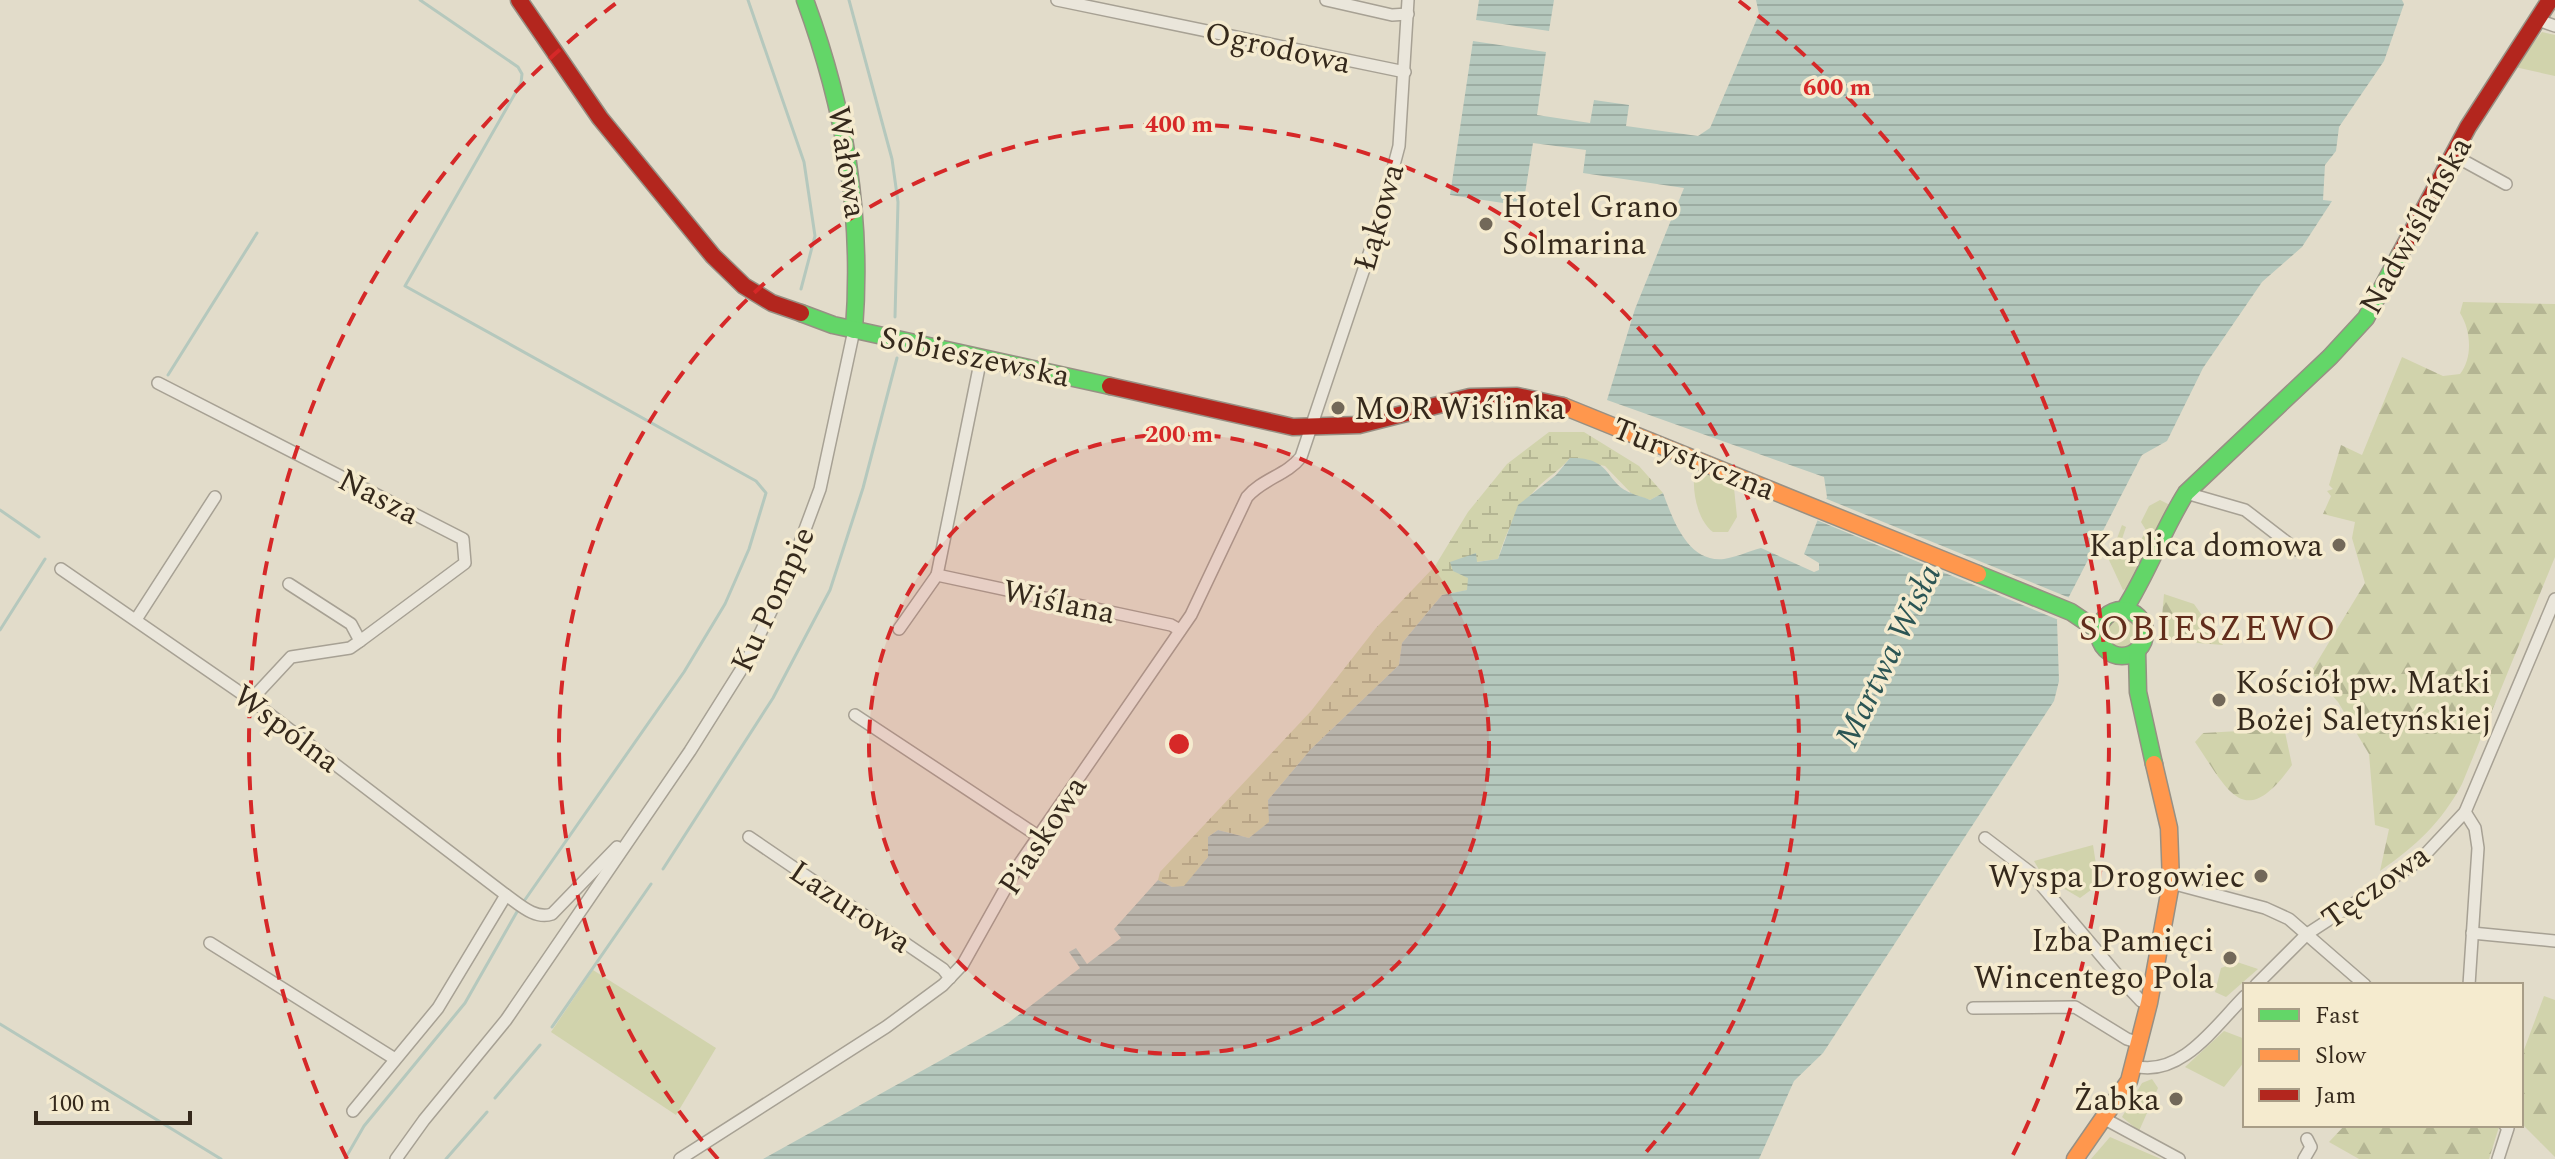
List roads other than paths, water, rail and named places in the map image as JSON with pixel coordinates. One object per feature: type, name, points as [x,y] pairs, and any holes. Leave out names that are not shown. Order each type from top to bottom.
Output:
[{"type":"main road","name":"Sobieszewska","points":[[519,0],[600,118],[713,256],[744,286],[772,303],[813,320],[1259,422],[1312,427],[1375,423],[1445,402],[1482,396],[1530,398],[1571,408]]},
{"type":"main road","name":"Wałowa","points":[[805,0],[830,68],[853,174],[860,233],[854,330]]},
{"type":"main road","name":"Nadwiślańska","points":[[2131,613],[2169,520],[2186,493],[2359,327],[2388,282],[2453,155],[2550,0]]},
{"type":"main road","name":"Turystyczna","points":[[1571,408],[2103,624]]},
{"type":"main road","points":[[2075,1159],[2105,1119],[2134,1066],[2171,883],[2167,813],[2138,692],[2137,651],[2145,638],[2131,613],[2103,624],[2104,647],[2120,656],[2138,692]]},
{"type":"main road","points":[[2120,656],[2137,651]]},
{"type":"street","name":"Ogrodowa","points":[[1057,0],[1405,72]]},
{"type":"street","points":[[1326,0],[1392,15],[1408,14]]},
{"type":"street","name":"Łąkowa","points":[[1312,427],[1384,204],[1399,146],[1408,0]]},
{"type":"street","points":[[2538,20],[2555,26]]},
{"type":"street","points":[[2453,155],[2506,184]]},
{"type":"street","name":"Ku Pompie","points":[[396,1159],[506,1020],[746,662],[785,583],[820,489],[854,330]]},
{"type":"street","points":[[899,629],[937,575],[981,358]]},
{"type":"street","name":"Nasza","points":[[158,383],[463,539],[465,563],[350,648],[284,661],[251,700]]},
{"type":"street","name":"Piaskowa","points":[[680,1159],[886,1027],[950,978],[980,938],[1038,836],[1196,606],[1247,497],[1298,461],[1312,427]]},
{"type":"street","points":[[2186,493],[2245,510],[2297,550]]},
{"type":"street","points":[[137,618],[215,497]]},
{"type":"street","name":"Wspólna","points":[[61,569],[137,618],[251,700],[509,897]]},
{"type":"street","name":"Wiślana","points":[[937,575],[1171,625],[1180,630]]},
{"type":"street","points":[[289,584],[351,624],[360,641]]},
{"type":"street","name":"Tęczowa","points":[[2258,983],[2307,934],[2419,861],[2465,812],[2555,599]]},
{"type":"street","points":[[855,715],[1038,836]]},
{"type":"street","points":[[2465,812],[2475,828],[2478,848],[2469,983]]},
{"type":"street","name":"Lazurowa","points":[[749,837],[943,969],[950,978]]},
{"type":"street","points":[[1985,838],[2031,873],[2125,984],[2141,1001],[2149,1003]]},
{"type":"street","name":"Ku Pompie","points":[[509,897],[531,912],[545,916],[552,914],[622,841],[627,842]]},
{"type":"street","points":[[2171,883],[2265,908],[2307,934],[2363,983]]},
{"type":"street","points":[[353,1111],[453,987],[509,897]]},
{"type":"street","points":[[2472,933],[2555,941]]},
{"type":"street","points":[[210,943],[395,1059]]},
{"type":"street","points":[[2134,1066],[2154,1069],[2176,1062],[2243,998]]},
{"type":"street","points":[[1973,1008],[2075,1007],[2127,1039],[2140,1043]]},
{"type":"street","points":[[2105,1119],[2179,1159]]},
{"type":"street","points":[[2498,1159],[2507,1127]]},
{"type":"street","points":[[2304,1159],[2311,1147],[2307,1139]]},
{"type":"water","points":[[1479,0],[1554,0],[1549,31],[1476,20]]},
{"type":"water","name":"Martwa Wisła","points":[[1756,0],[2402,0],[2404,4],[2384,61],[2339,127],[2336,151],[2325,165],[2323,200],[2332,201],[2302,247],[2262,282],[2203,368],[2167,441],[2142,455],[2057,620],[2059,681],[2054,701],[1823,1053],[1794,1081],[1759,1159],[763,1159],[1008,1023],[1080,968],[1069,952],[1076,948],[1087,964],[1121,938],[1114,929],[1158,880],[1172,887],[1184,886],[1208,857],[1208,837],[1218,830],[1249,838],[1269,822],[1268,800],[1311,749],[1399,665],[1402,643],[1442,595],[1467,590],[1468,578],[1453,571],[1450,562],[1476,553],[1477,562],[1498,559],[1518,505],[1556,475],[1570,458],[1594,462],[1622,488],[1636,495],[1650,500],[1663,493],[1677,527],[1701,554],[1724,559],[1761,548],[1814,572],[1819,570],[1819,563],[1804,554],[1827,497],[1824,477],[1607,400],[1635,309],[1684,188],[1583,173],[1586,150],[1533,143],[1523,206],[1450,195],[1473,41],[1546,52],[1537,115],[1590,123],[1594,100],[1629,105],[1626,126],[1698,136],[1710,128],[1759,14]]},
{"type":"waterway","points":[[420,0],[518,67],[522,74],[521,83],[405,286],[756,481],[766,493],[749,549],[725,604],[684,672],[522,904]]},
{"type":"waterway","points":[[748,0],[804,162],[815,236],[801,289]]},
{"type":"waterway","points":[[849,0],[892,159],[898,202],[895,317]]},
{"type":"waterway","points":[[168,375],[257,233]]},
{"type":"waterway","points":[[663,869],[773,698],[830,590],[863,488],[897,358]]},
{"type":"waterway","points":[[0,510],[39,537]]},
{"type":"waterway","points":[[0,630],[45,559]]},
{"type":"waterway","points":[[552,1027],[651,884]]},
{"type":"waterway","points":[[345,1159],[364,1126],[465,1003],[518,910]]},
{"type":"waterway","points":[[0,1024],[221,1159]]},
{"type":"waterway","points":[[495,1098],[540,1045]]},
{"type":"waterway","points":[[446,1159],[487,1112]]},
{"type":"place","name":"Hotel Grano Solmarina","points":[[1486,224]]},
{"type":"place","name":"MOR Wiślinka","points":[[1338,408]]},
{"type":"place","name":"Kaplica domowa","points":[[2339,545]]},
{"type":"place","name":"Kościół pw. Matki Bożej Saletyńskiej","points":[[2219,700]]},
{"type":"place","name":"Wyspa Drogowiec","points":[[2261,876]]},
{"type":"place","name":"Izba Pamięci Wincentego Pola","points":[[2230,958]]},
{"type":"place","name":"Żabka","points":[[2176,1099]]},
{"type":"district","name":"SOBIESZEWO","points":[[2208,627]]}]
